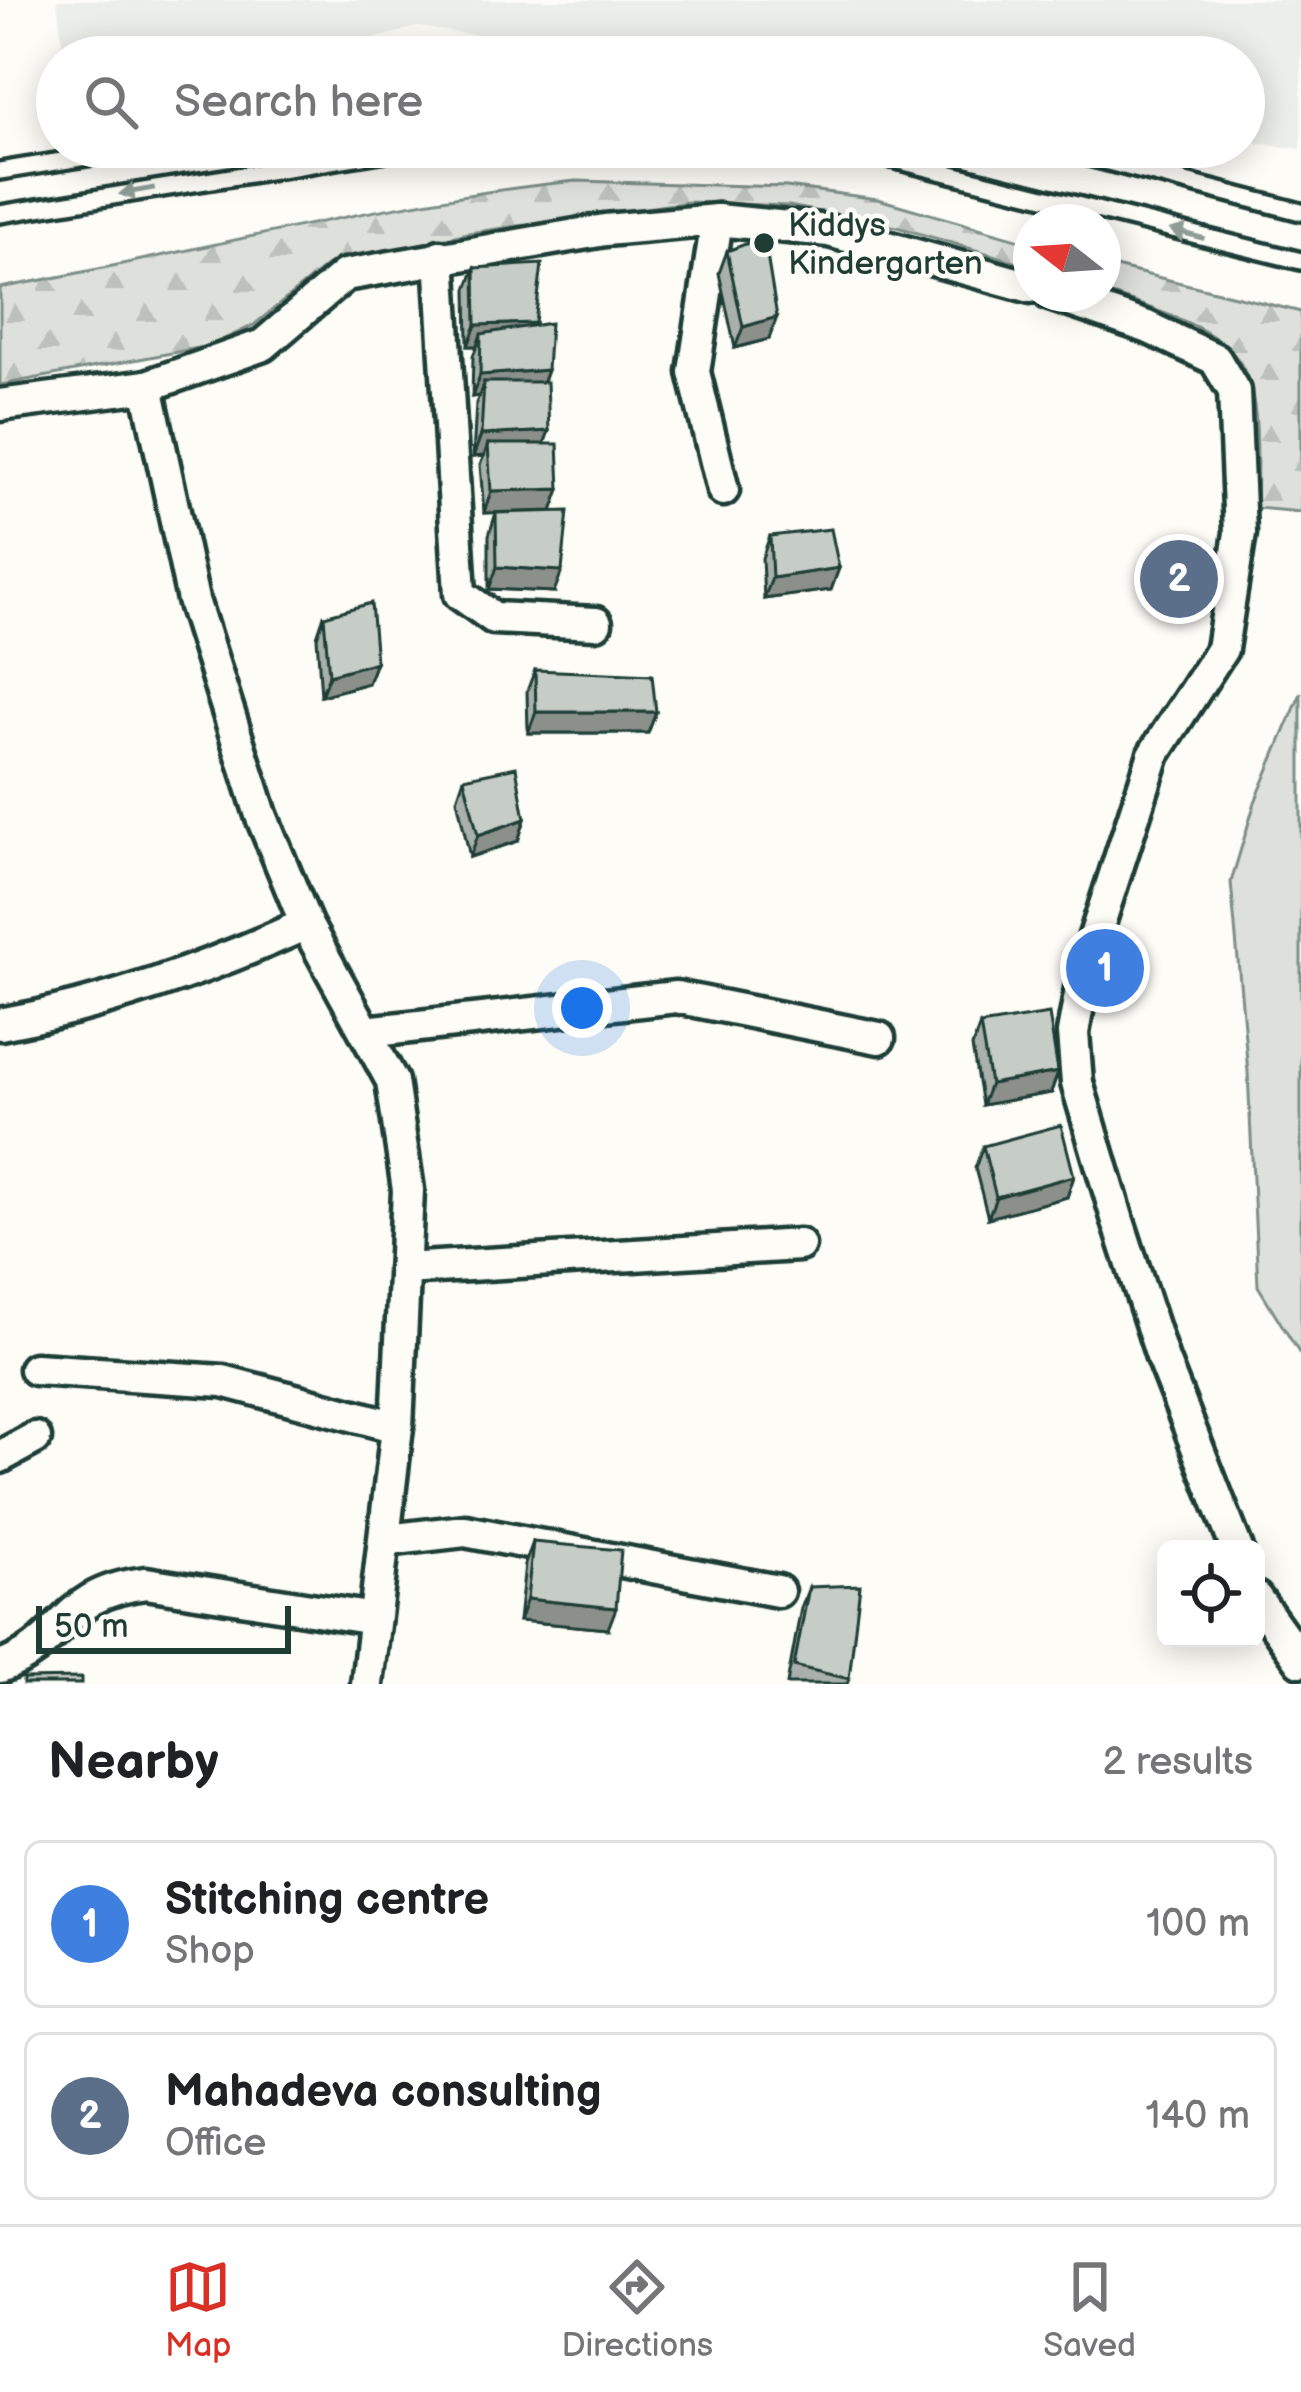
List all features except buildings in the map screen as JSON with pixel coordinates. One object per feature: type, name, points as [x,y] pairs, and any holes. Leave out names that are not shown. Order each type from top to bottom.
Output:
[{"type":"street","points":[[717,220],[694,372],[722,490]]},
{"type":"street","points":[[0,405],[147,386],[263,344],[345,275],[605,230],[717,220],[829,231],[1013,282]]},
{"type":"street","points":[[440,256],[460,595],[494,618],[596,623]]},
{"type":"street","points":[[1103,312],[1215,358],[1234,391],[1240,533],[1222,649],[1154,754],[1085,967],[1072,1033],[1077,1083],[1118,1221],[1163,1360],[1233,1540]]},
{"type":"street","points":[[147,386],[193,600],[261,815],[306,924],[392,1081],[408,1190],[397,1426],[367,1684]]},
{"type":"street","points":[[0,1024],[86,1008],[204,970],[306,924]]},
{"type":"street","points":[[366,1032],[676,997],[879,1038]]},
{"type":"street","points":[[404,1269],[800,1245]]},
{"type":"street","points":[[34,1369],[223,1381],[397,1426]]},
{"type":"street","points":[[0,1457],[34,1438]]},
{"type":"street","points":[[387,1540],[465,1531],[778,1591]]},
{"type":"street","points":[[0,1667],[38,1648],[85,1598],[113,1586],[146,1582],[374,1619]]},
{"type":"street","points":[[1265,1611],[1301,1661]]},
{"type":"lane","points":[[0,172],[36,166]]},
{"type":"lane","points":[[0,214],[287,168]]},
{"type":"lane","points":[[928,168],[1301,261]]},
{"type":"lane","points":[[1131,168],[1301,212]]},
{"type":"shaded area","points":[[57,0],[1301,0],[1301,149],[1265,144],[1265,36],[482,36],[417,27],[383,36],[61,36]]},
{"type":"green space","points":[[576,181],[787,187],[878,199],[1013,238],[1013,261],[897,227],[789,206],[688,202],[468,233],[328,265],[254,325],[209,346],[0,385],[0,288],[359,214]]},
{"type":"green space","points":[[1121,268],[1301,312],[1301,512],[1256,508],[1255,414],[1249,383],[1237,359],[1218,340],[1121,298]]},
{"type":"green space","points":[[1301,693],[1301,1356],[1258,1286],[1248,1072],[1231,882],[1255,802]]},
{"type":"place","name":"Kiddys Kindergarten","points":[[764,243]]},
{"type":"place","name":"Mahadeva consulting","points":[[1179,579]]},
{"type":"place","name":"Stitching centre","points":[[1105,968]]}]
